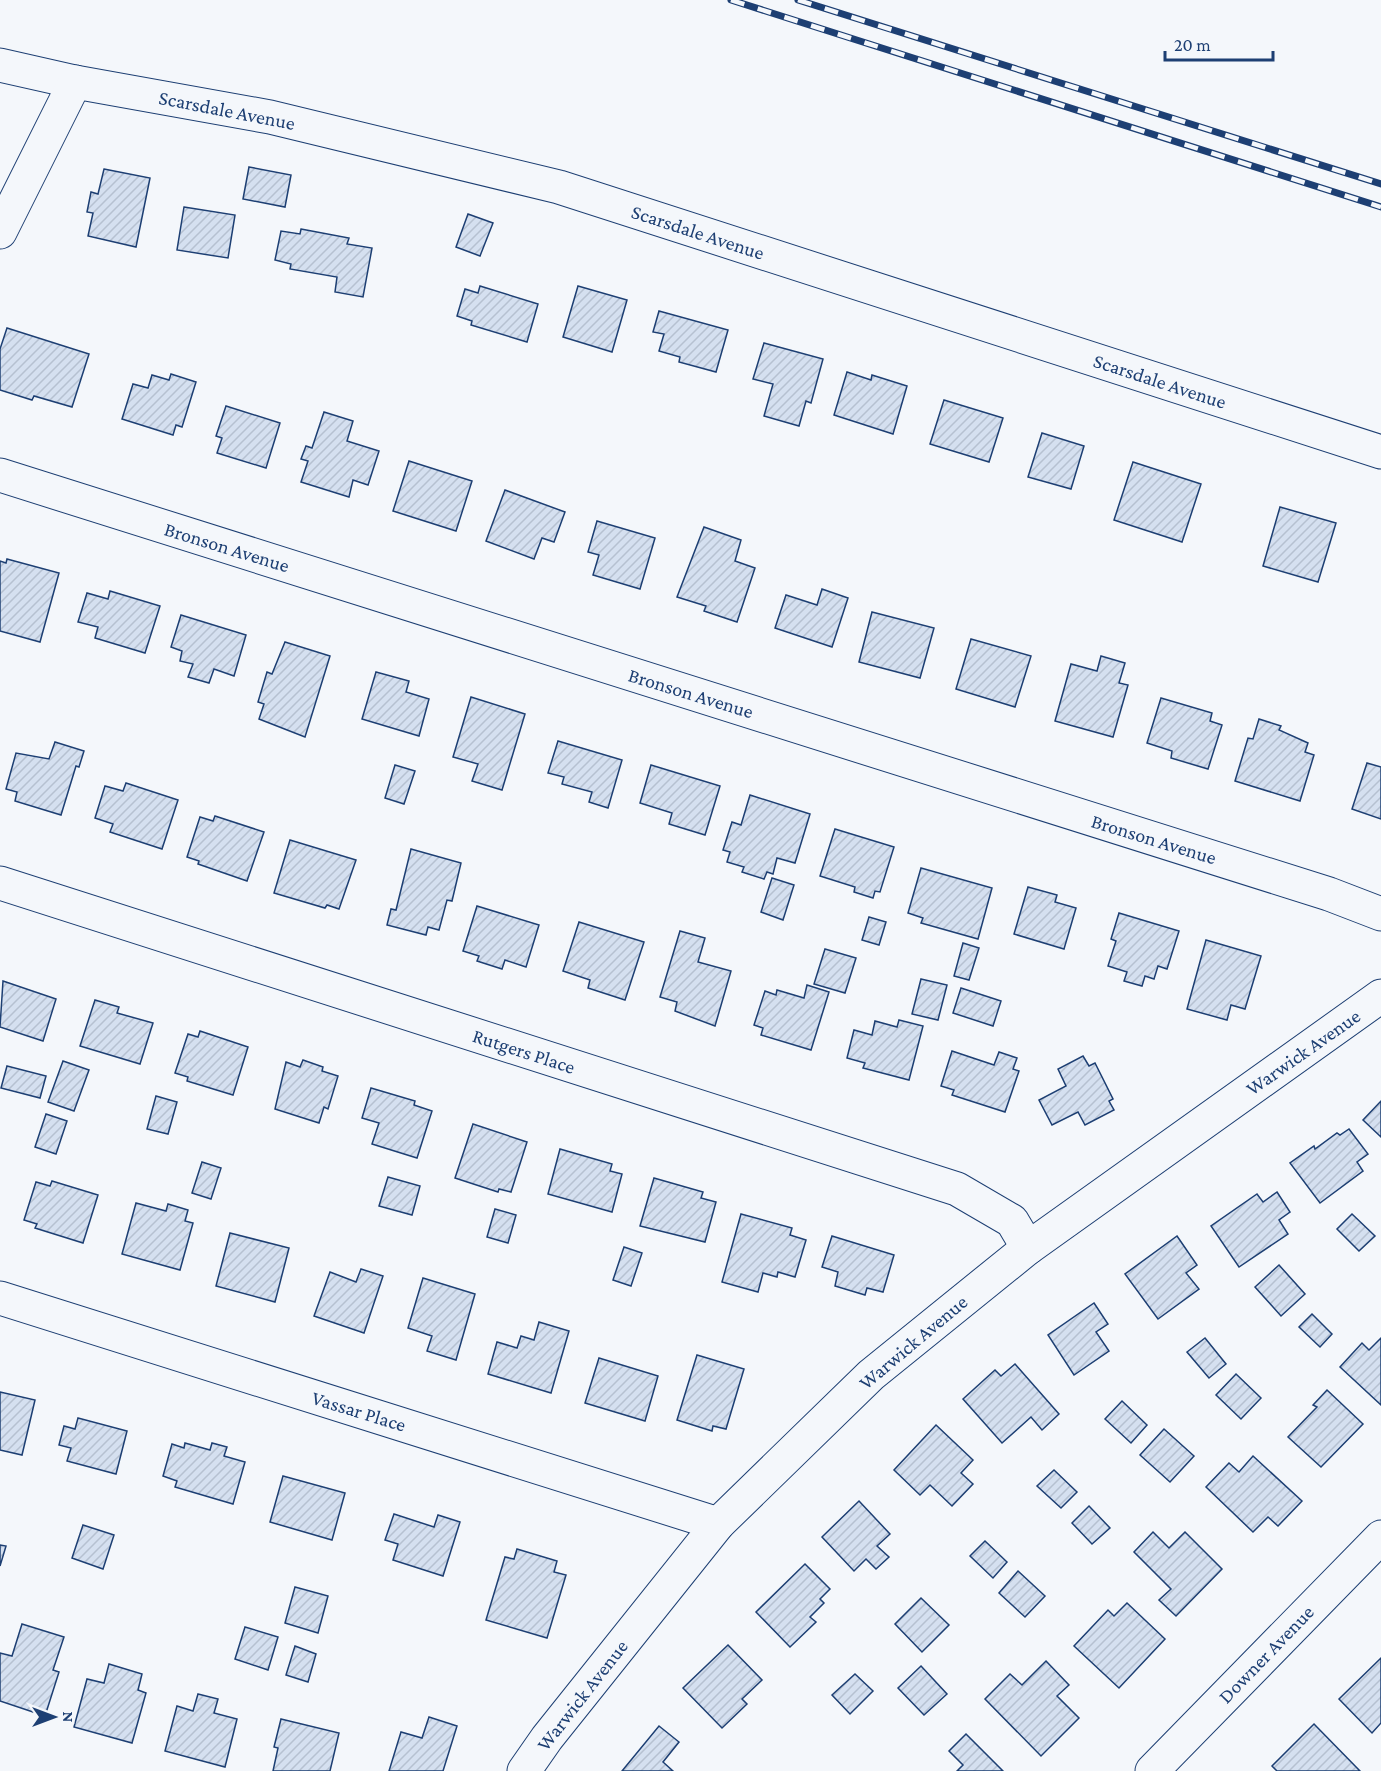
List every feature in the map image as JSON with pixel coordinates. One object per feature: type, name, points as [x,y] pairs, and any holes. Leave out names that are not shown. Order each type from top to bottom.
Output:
[{"type":"street","name":"Scarsdale Avenue","points":[[0,65],[75,82],[270,117],[559,187],[1381,452]]},
{"type":"street","points":[[0,232],[75,82]]},
{"type":"street","name":"Bronson Avenue","points":[[0,475],[1329,894],[1381,914]]},
{"type":"street","name":"Rutgers Place","points":[[0,884],[957,1189],[1012,1221],[1028,1248]]},
{"type":"street","name":"Warwick Avenue","points":[[524,1771],[547,1737],[718,1524],[871,1375],[1028,1248],[1381,996]]},
{"type":"street","name":"Vassar Place","points":[[0,1298],[718,1524]]},
{"type":"street","name":"Downer Avenue","points":[[1152,1771],[1381,1537]]},
{"type":"building","points":[[249,167],[291,175],[285,207],[243,199]]},
{"type":"building","points":[[104,169],[150,178],[136,247],[88,236],[93,213],[87,212],[91,192],[98,194]]},
{"type":"building","points":[[184,207],[235,215],[228,258],[177,250]]},
{"type":"building","points":[[468,214],[493,223],[480,256],[456,247]]},
{"type":"building","points":[[301,229],[349,238],[347,244],[372,248],[363,297],[335,292],[337,277],[290,269],[291,264],[275,260],[281,231],[300,234]]},
{"type":"building","points":[[480,286],[538,304],[527,342],[471,325],[472,321],[457,316],[465,289],[478,293]]},
{"type":"building","points":[[578,286],[627,300],[612,352],[563,337]]},
{"type":"building","points":[[659,311],[728,330],[716,372],[679,362],[680,357],[659,351],[664,334],[653,332]]},
{"type":"building","points":[[7,328],[89,354],[72,407],[34,396],[32,400],[0,390],[0,349]]},
{"type":"building","points":[[764,343],[823,359],[811,403],[806,401],[799,426],[764,416],[773,384],[753,379]]},
{"type":"building","points":[[847,372],[871,380],[872,375],[907,386],[893,434],[834,415]]},
{"type":"building","points":[[171,374],[196,382],[182,427],[176,425],[173,435],[122,419],[133,384],[148,388],[152,375],[169,380]]},
{"type":"building","points":[[944,400],[1003,418],[989,462],[930,444]]},
{"type":"building","points":[[226,406],[280,423],[266,468],[217,453],[222,438],[216,436]]},
{"type":"building","points":[[324,412],[353,421],[347,441],[379,451],[368,485],[353,480],[349,497],[301,482],[308,461],[301,459],[306,446],[312,448]]},
{"type":"building","points":[[1042,433],[1084,446],[1071,489],[1028,477]]},
{"type":"building","points":[[409,461],[472,481],[456,531],[393,511]]},
{"type":"building","points":[[1133,462],[1201,484],[1182,542],[1114,520]]},
{"type":"building","points":[[505,490],[565,512],[554,542],[542,538],[534,559],[486,541]]},
{"type":"building","points":[[1280,507],[1336,523],[1318,582],[1263,566]]},
{"type":"building","points":[[597,521],[655,538],[640,589],[593,575],[599,555],[588,552]]},
{"type":"building","points":[[704,527],[741,540],[735,561],[755,568],[737,622],[704,611],[706,606],[677,597]]},
{"type":"building","points":[[7,559],[59,573],[40,642],[0,631],[0,561],[6,563]]},
{"type":"building","points":[[822,589],[848,598],[832,647],[775,628],[786,595],[817,605]]},
{"type":"building","points":[[110,591],[160,606],[145,653],[95,638],[98,627],[78,622],[87,593],[108,599]]},
{"type":"building","points":[[872,612],[934,628],[920,678],[859,662]]},
{"type":"building","points":[[181,615],[246,635],[234,676],[214,669],[209,683],[188,677],[193,664],[180,661],[182,651],[171,647]]},
{"type":"building","points":[[971,639],[1031,656],[1015,707],[956,689]]},
{"type":"building","points":[[285,642],[330,656],[305,737],[259,719],[264,704],[258,702],[267,672],[272,674]]},
{"type":"building","points":[[1101,656],[1125,663],[1119,683],[1128,685],[1113,737],[1055,721],[1071,664],[1097,671]]},
{"type":"building","points":[[376,672],[409,681],[406,692],[429,699],[419,736],[362,719]]},
{"type":"building","points":[[471,697],[525,714],[502,790],[472,781],[478,764],[453,757]]},
{"type":"building","points":[[1161,698],[1212,713],[1210,721],[1222,725],[1208,769],[1171,758],[1172,751],[1147,743]]},
{"type":"building","points":[[1259,719],[1281,726],[1279,730],[1308,743],[1305,752],[1314,755],[1300,801],[1235,781],[1248,738],[1253,739]]},
{"type":"building","points":[[558,741],[622,760],[608,808],[589,802],[592,792],[562,784],[564,777],[548,773]]},
{"type":"building","points":[[55,742],[84,751],[79,767],[76,766],[61,815],[15,801],[17,792],[6,789],[16,753],[49,759]]},
{"type":"building","points":[[1367,763],[1381,767],[1381,819],[1352,809]]},
{"type":"building","points":[[395,765],[415,771],[404,804],[385,798]]},
{"type":"building","points":[[651,765],[720,786],[705,835],[669,824],[672,813],[640,803]]},
{"type":"building","points":[[126,783],[178,800],[162,849],[110,832],[113,824],[95,818],[105,786],[123,791]]},
{"type":"building","points":[[750,795],[810,814],[795,863],[777,858],[773,874],[767,872],[764,879],[742,872],[744,867],[727,862],[730,852],[723,850],[732,822],[741,825]]},
{"type":"building","points":[[215,816],[264,832],[247,881],[198,864],[199,861],[187,857],[200,817],[213,821]]},
{"type":"building","points":[[835,829],[894,847],[880,892],[875,891],[873,898],[854,892],[855,887],[820,876]]},
{"type":"building","points":[[290,840],[356,860],[339,909],[327,905],[325,908],[274,893]]},
{"type":"building","points":[[411,849],[461,863],[452,901],[447,900],[439,930],[428,927],[426,935],[387,925],[391,909],[396,910]]},
{"type":"building","points":[[921,868],[992,888],[978,939],[921,923],[923,918],[908,913]]},
{"type":"building","points":[[772,878],[794,885],[783,920],[761,912]]},
{"type":"building","points":[[1028,887],[1057,895],[1055,902],[1076,908],[1064,949],[1014,934]]},
{"type":"building","points":[[477,906],[539,925],[526,967],[505,960],[502,969],[477,961],[479,956],[463,951]]},
{"type":"building","points":[[1119,913],[1179,931],[1167,969],[1158,966],[1154,979],[1145,976],[1142,986],[1124,981],[1127,972],[1108,966],[1116,941],[1111,939]]},
{"type":"building","points":[[869,917],[886,922],[879,945],[862,940]]},
{"type":"building","points":[[579,922],[644,942],[625,1000],[588,988],[590,980],[563,971]]},
{"type":"building","points":[[680,931],[705,938],[698,962],[731,971],[715,1026],[675,1011],[677,1002],[660,997]]},
{"type":"building","points":[[1206,940],[1261,956],[1245,1009],[1231,1005],[1227,1020],[1187,1009]]},
{"type":"building","points":[[963,943],[979,948],[969,980],[954,976]]},
{"type":"building","points":[[825,949],[856,958],[845,993],[814,984]]},
{"type":"building","points":[[921,979],[947,985],[938,1020],[912,1014]]},
{"type":"building","points":[[3,981],[56,999],[43,1041],[0,1027]]},
{"type":"building","points":[[807,985],[829,992],[811,1050],[761,1035],[763,1028],[754,1025],[765,991],[776,995],[777,990],[804,998]]},
{"type":"building","points":[[961,988],[1001,1001],[993,1026],[953,1013]]},
{"type":"building","points":[[95,1000],[119,1007],[117,1013],[153,1023],[140,1064],[80,1046]]},
{"type":"building","points":[[899,1020],[923,1026],[909,1080],[863,1068],[865,1063],[847,1058],[854,1030],[872,1035],[875,1021],[897,1027]]},
{"type":"building","points":[[200,1031],[248,1047],[233,1095],[187,1081],[188,1077],[175,1073],[188,1034],[198,1037]]},
{"type":"building","points":[[952,1051],[994,1065],[999,1052],[1017,1058],[1013,1069],[1019,1071],[1005,1112],[952,1095],[954,1090],[941,1086]]},
{"type":"building","points":[[1083,1056],[1089,1066],[1095,1063],[1113,1099],[1109,1101],[1114,1110],[1085,1125],[1078,1112],[1052,1125],[1039,1100],[1066,1086],[1058,1069]]},
{"type":"building","points":[[303,1060],[323,1067],[322,1071],[338,1076],[328,1109],[324,1107],[319,1123],[275,1109],[286,1062],[300,1067]]},
{"type":"building","points":[[63,1061],[89,1070],[74,1111],[48,1102]]},
{"type":"building","points":[[7,1066],[46,1076],[40,1098],[1,1088]]},
{"type":"building","points":[[371,1088],[415,1101],[414,1105],[432,1111],[417,1158],[372,1144],[379,1123],[362,1118]]},
{"type":"building","points":[[156,1096],[177,1102],[168,1134],[147,1129]]},
{"type":"building","points":[[1381,1101],[1381,1137],[1363,1120]]},
{"type":"building","points":[[46,1114],[67,1121],[56,1154],[35,1147]]},
{"type":"building","points":[[473,1124],[527,1142],[511,1192],[499,1189],[498,1192],[455,1178]]},
{"type":"building","points":[[1349,1129],[1368,1154],[1357,1162],[1363,1171],[1320,1203],[1290,1163],[1314,1146],[1315,1149],[1337,1133],[1340,1135]]},
{"type":"building","points":[[560,1149],[612,1164],[610,1171],[622,1174],[612,1212],[548,1194]]},
{"type":"building","points":[[202,1162],[221,1168],[211,1199],[192,1193]]},
{"type":"building","points":[[388,1177],[420,1186],[412,1215],[379,1206]]},
{"type":"building","points":[[654,1178],[703,1192],[701,1198],[716,1202],[705,1242],[640,1226]]},
{"type":"building","points":[[52,1181],[98,1195],[83,1243],[35,1228],[37,1224],[24,1220],[36,1182],[50,1186]]},
{"type":"building","points":[[1277,1192],[1290,1212],[1279,1220],[1288,1234],[1239,1267],[1211,1226],[1257,1194],[1263,1202]]},
{"type":"building","points":[[136,1203],[166,1211],[168,1204],[188,1210],[185,1221],[193,1223],[180,1270],[122,1254]]},
{"type":"building","points":[[495,1209],[516,1215],[508,1243],[487,1237]]},
{"type":"building","points":[[741,1214],[792,1228],[790,1235],[806,1240],[795,1277],[778,1272],[777,1277],[763,1273],[758,1292],[722,1282]]},
{"type":"building","points":[[1352,1214],[1375,1236],[1359,1251],[1337,1229]]},
{"type":"building","points":[[230,1233],[289,1248],[275,1302],[216,1286]]},
{"type":"building","points":[[832,1236],[894,1255],[883,1292],[867,1288],[865,1295],[835,1286],[838,1272],[822,1267]]},
{"type":"building","points":[[1177,1236],[1197,1265],[1186,1273],[1199,1289],[1158,1319],[1125,1274]]},
{"type":"building","points":[[624,1247],[642,1253],[631,1286],[613,1280]]},
{"type":"building","points":[[1279,1265],[1305,1294],[1281,1316],[1255,1287]]},
{"type":"building","points":[[361,1269],[383,1276],[364,1333],[314,1316],[330,1272],[356,1282]]},
{"type":"building","points":[[423,1278],[475,1294],[456,1360],[427,1351],[432,1336],[408,1328]]},
{"type":"building","points":[[1094,1303],[1108,1324],[1096,1332],[1109,1351],[1074,1375],[1048,1335]]},
{"type":"building","points":[[1312,1314],[1332,1334],[1320,1347],[1299,1327]]},
{"type":"building","points":[[539,1322],[569,1331],[551,1393],[488,1374],[497,1342],[517,1348],[521,1336],[534,1340]]},
{"type":"building","points":[[1205,1338],[1226,1364],[1209,1378],[1187,1352]]},
{"type":"building","points":[[1381,1338],[1381,1405],[1340,1367],[1362,1343],[1369,1350]]},
{"type":"building","points":[[697,1355],[744,1369],[726,1429],[713,1426],[712,1431],[677,1420]]},
{"type":"building","points":[[599,1358],[658,1376],[645,1421],[585,1403]]},
{"type":"building","points":[[1015,1364],[1059,1414],[1042,1430],[1031,1417],[1002,1443],[963,1399],[995,1370],[1001,1376]]},
{"type":"building","points":[[1236,1374],[1261,1398],[1241,1419],[1216,1395]]},
{"type":"building","points":[[1327,1390],[1363,1424],[1321,1467],[1288,1437],[1317,1407],[1313,1405]]},
{"type":"building","points":[[0,1392],[35,1400],[22,1455],[0,1450]]},
{"type":"building","points":[[1122,1401],[1147,1425],[1131,1443],[1105,1419]]},
{"type":"building","points":[[78,1418],[127,1431],[116,1474],[67,1461],[71,1448],[59,1445],[64,1426],[75,1429]]},
{"type":"building","points":[[936,1425],[973,1460],[961,1473],[973,1484],[952,1506],[930,1485],[920,1495],[894,1470]]},
{"type":"building","points":[[1164,1429],[1194,1456],[1170,1482],[1140,1455]]},
{"type":"building","points":[[185,1443],[210,1450],[212,1443],[227,1447],[224,1456],[245,1462],[233,1504],[175,1487],[177,1481],[163,1476],[172,1444],[184,1448]]},
{"type":"building","points":[[1253,1456],[1302,1501],[1278,1526],[1268,1517],[1253,1532],[1206,1487],[1229,1463],[1239,1472]]},
{"type":"building","points":[[1054,1470],[1077,1492],[1061,1508],[1037,1486]]},
{"type":"building","points":[[283,1476],[345,1493],[332,1540],[270,1522]]},
{"type":"building","points":[[859,1501],[890,1534],[877,1546],[889,1557],[876,1569],[866,1559],[854,1571],[822,1537]]},
{"type":"building","points":[[1089,1506],[1110,1528],[1092,1544],[1072,1523]]},
{"type":"building","points":[[394,1514],[434,1527],[438,1515],[460,1522],[443,1576],[393,1560],[398,1544],[385,1540]]},
{"type":"building","points":[[83,1525],[114,1535],[103,1569],[72,1558]]},
{"type":"building","points":[[1153,1532],[1169,1548],[1185,1532],[1222,1569],[1176,1616],[1159,1600],[1171,1589],[1134,1552]]},
{"type":"building","points":[[985,1541],[1007,1562],[993,1578],[970,1556]]},
{"type":"building","points":[[0,1545],[6,1546],[0,1566]]},
{"type":"building","points":[[517,1549],[557,1561],[554,1572],[566,1575],[547,1638],[486,1620],[505,1557],[514,1559]]},
{"type":"building","points":[[805,1564],[830,1589],[820,1599],[824,1603],[810,1617],[816,1622],[790,1647],[756,1612]]},
{"type":"building","points":[[1018,1571],[1045,1596],[1025,1617],[999,1593]]},
{"type":"building","points":[[295,1587],[328,1596],[318,1633],[285,1623]]},
{"type":"building","points":[[921,1598],[949,1625],[922,1652],[895,1624]]},
{"type":"building","points":[[1127,1603],[1165,1639],[1119,1688],[1074,1646],[1108,1610],[1114,1616]]},
{"type":"building","points":[[22,1624],[64,1637],[53,1670],[59,1672],[45,1716],[0,1701],[0,1653],[12,1656]]},
{"type":"building","points":[[245,1627],[278,1637],[268,1670],[235,1659]]},
{"type":"building","points":[[728,1645],[762,1680],[742,1699],[747,1704],[722,1728],[683,1688]]},
{"type":"building","points":[[295,1646],[316,1654],[308,1682],[286,1675]]},
{"type":"building","points":[[1381,1658],[1381,1723],[1372,1733],[1339,1699]]},
{"type":"building","points":[[1046,1661],[1069,1685],[1057,1696],[1079,1718],[1041,1756],[985,1699],[1010,1674],[1022,1685]]},
{"type":"building","points":[[109,1664],[142,1674],[138,1690],[146,1693],[132,1743],[74,1727],[87,1679],[104,1683]]},
{"type":"building","points":[[921,1666],[947,1694],[924,1715],[898,1688]]},
{"type":"building","points":[[855,1674],[873,1691],[850,1714],[832,1695]]},
{"type":"building","points":[[198,1694],[218,1699],[214,1713],[237,1719],[225,1767],[165,1751],[177,1706],[193,1711]]},
{"type":"building","points":[[429,1717],[457,1726],[443,1771],[389,1771],[401,1732],[422,1738]]},
{"type":"building","points":[[281,1719],[339,1733],[330,1771],[273,1771],[278,1748],[274,1747]]},
{"type":"building","points":[[1314,1724],[1360,1771],[1277,1771],[1272,1766]]},
{"type":"building","points":[[659,1726],[679,1742],[663,1762],[673,1771],[622,1771]]},
{"type":"building","points":[[966,1734],[1003,1771],[957,1771],[963,1765],[949,1751]]},
{"type":"railway","points":[[731,0],[1381,207]]},
{"type":"railway","points":[[798,0],[1381,184]]}]
